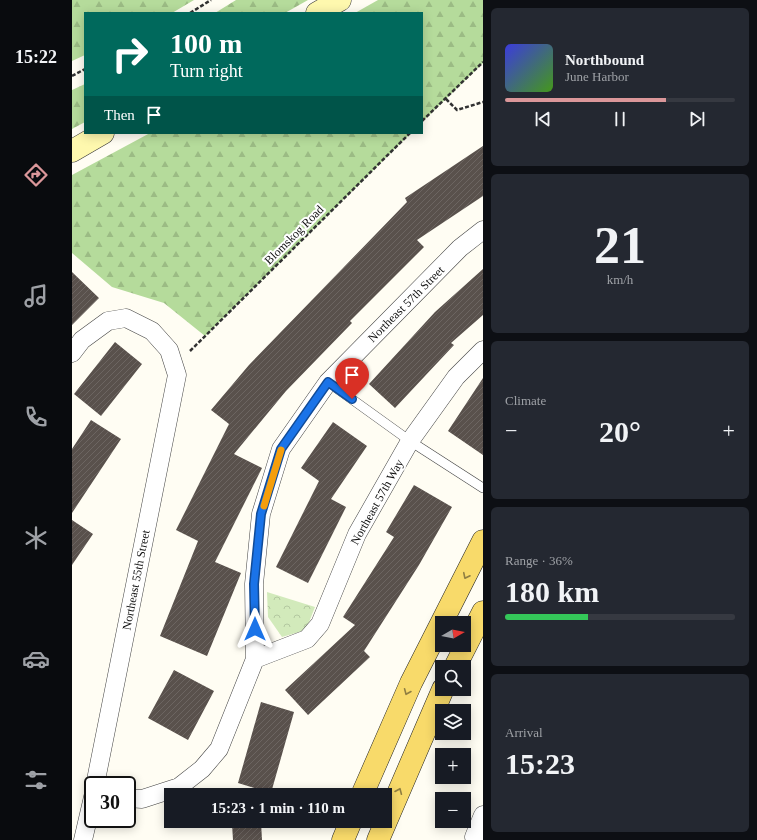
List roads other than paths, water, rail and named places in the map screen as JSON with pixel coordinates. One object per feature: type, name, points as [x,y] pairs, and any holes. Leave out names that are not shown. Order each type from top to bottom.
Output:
[{"type":"main road","points":[[319,12],[340,0]]},
{"type":"main road","points":[[72,150],[101,134]]},
{"type":"main road","points":[[365,788],[411,683],[483,541]]},
{"type":"main road","points":[[459,660],[483,612]]},
{"type":"main road","points":[[378,840],[441,696]]},
{"type":"main road","points":[[343,840],[348,828]]},
{"type":"street","name":"Northeast 57th Street","points":[[136,799],[142,799],[179,787],[202,769],[219,749],[255,659],[254,584],[261,514],[281,449],[328,382],[460,248],[483,230]]},
{"type":"street","name":"Northeast 55th Street","points":[[72,353],[82,340],[108,320],[126,318],[152,331],[169,350],[177,375],[98,776]]},
{"type":"street","name":"Northeast 57th Way","points":[[255,659],[307,639],[320,624],[357,534],[410,441],[456,377],[483,350]]},
{"type":"street","points":[[476,839],[483,815]]},
{"type":"street","points":[[84,840],[87,828]]},
{"type":"lane","points":[[328,382],[410,441],[483,488]]}]
